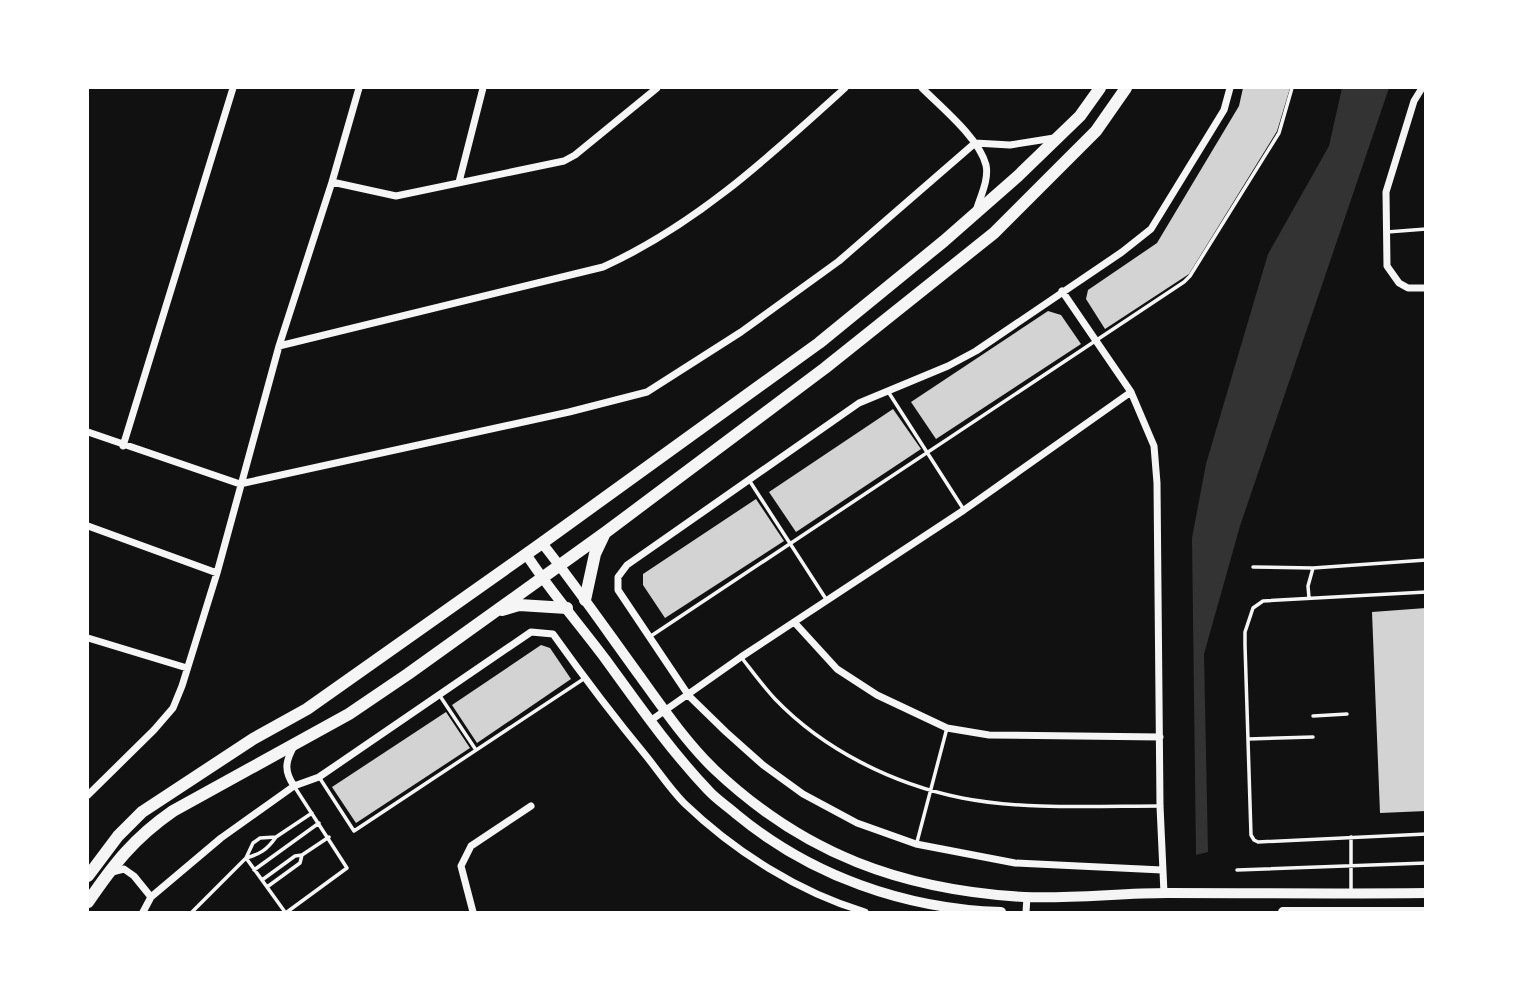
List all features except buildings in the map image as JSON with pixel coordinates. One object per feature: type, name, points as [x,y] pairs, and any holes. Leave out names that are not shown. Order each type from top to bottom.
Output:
[{"type":"main road","points":[[88,876],[118,836],[142,812],[232,753],[307,709],[819,343],[975,214],[1059,138],[1080,116],[1100,88]]},
{"type":"main road","points":[[88,902],[133,842],[173,811],[349,714],[606,532],[825,368],[994,233],[1096,131],[1126,88]]},
{"type":"main road","points":[[585,600],[595,554],[606,532]]},
{"type":"main road","points":[[492,613],[519,605],[567,608]]},
{"type":"street","points":[[123,446],[233,88]]},
{"type":"street","points":[[88,795],[173,708],[217,573],[279,346],[359,88]]},
{"type":"street","points":[[459,182],[483,88]]},
{"type":"street","points":[[332,182],[396,196],[564,161],[575,156],[657,88]]},
{"type":"street","points":[[279,346],[603,267],[638,251],[681,225],[737,183],[845,88]]},
{"type":"street","points":[[922,88],[975,143],[986,165],[986,180],[975,214]]},
{"type":"street","points":[[1162,870],[1015,863],[916,844],[857,823],[803,794],[763,765],[689,696],[618,590],[618,577],[627,565],[859,403],[976,351],[1122,252],[1151,229],[1224,110],[1230,88]]},
{"type":"street","points":[[1422,88],[1414,101],[1386,192],[1387,266],[1399,283],[1408,288],[1426,288]]},
{"type":"street","points":[[88,432],[240,484],[556,415],[647,392],[741,332],[839,261],[975,143],[1010,145],[1059,138]]},
{"type":"street","points":[[1062,291],[1131,392],[1154,446],[1157,483],[1160,806],[1164,893]]},
{"type":"street","points":[[650,721],[741,657],[964,510],[1131,392]]},
{"type":"street","points":[[88,526],[217,573]]},
{"type":"street","points":[[542,543],[664,710],[712,767],[752,804],[836,855],[893,876],[941,887],[1027,897],[1164,893],[1426,894]]},
{"type":"street","points":[[526,554],[650,721],[710,792],[759,833],[813,865],[900,898],[942,907],[1001,912]]},
{"type":"street","points":[[795,623],[837,669],[877,695],[947,728],[989,735],[1160,737]]},
{"type":"street","points":[[143,912],[151,897],[221,838],[294,786],[319,778],[531,632],[553,634],[584,678],[683,802],[731,843],[788,880],[845,906],[865,912]]},
{"type":"street","points":[[88,638],[187,668]]},
{"type":"street","points":[[294,786],[287,776],[286,760],[296,743]]},
{"type":"street","points":[[473,912],[461,866],[465,855],[471,846],[531,806]]},
{"type":"street","points":[[108,873],[124,869],[134,876],[151,897]]},
{"type":"street","points":[[1026,912],[1027,897]]},
{"type":"street","points":[[1283,912],[1426,912]]},
{"type":"lane","points":[[650,636],[1190,276],[1279,133],[1292,88]]},
{"type":"lane","points":[[1387,232],[1426,229]]},
{"type":"lane","points":[[887,391],[964,510]]},
{"type":"lane","points":[[749,480],[828,601]]},
{"type":"lane","points":[[1253,567],[1313,568],[1426,560]]},
{"type":"lane","points":[[1309,598],[1308,586],[1313,568]]},
{"type":"lane","points":[[1426,592],[1263,601],[1253,608],[1245,632],[1251,835],[1254,840],[1258,842],[1426,834]]},
{"type":"lane","points":[[741,657],[775,699],[803,724],[829,743],[885,774],[962,798],[995,802],[1078,807],[1160,806]]},
{"type":"lane","points":[[319,778],[354,831],[584,678]]},
{"type":"lane","points":[[440,696],[476,750]]},
{"type":"lane","points":[[1312,716],[1347,714]]},
{"type":"lane","points":[[916,844],[947,728]]},
{"type":"lane","points":[[1248,739],[1313,737]]},
{"type":"lane","points":[[246,858],[286,912],[347,868],[294,786]]},
{"type":"lane","points":[[246,858],[260,854],[276,837],[312,813]]},
{"type":"lane","points":[[254,870],[319,824]]},
{"type":"lane","points":[[192,912],[246,858],[253,843],[260,838],[276,837]]},
{"type":"lane","points":[[262,880],[328,837]]},
{"type":"lane","points":[[1351,837],[1351,894]]},
{"type":"lane","points":[[267,887],[300,863],[302,855]]},
{"type":"lane","points":[[1237,870],[1426,863]]},
{"type":"shaded area","points":[[1342,88],[1389,88],[1240,526],[1204,654],[1208,852],[1196,855],[1192,538],[1206,464],[1268,254],[1329,146]]}]
